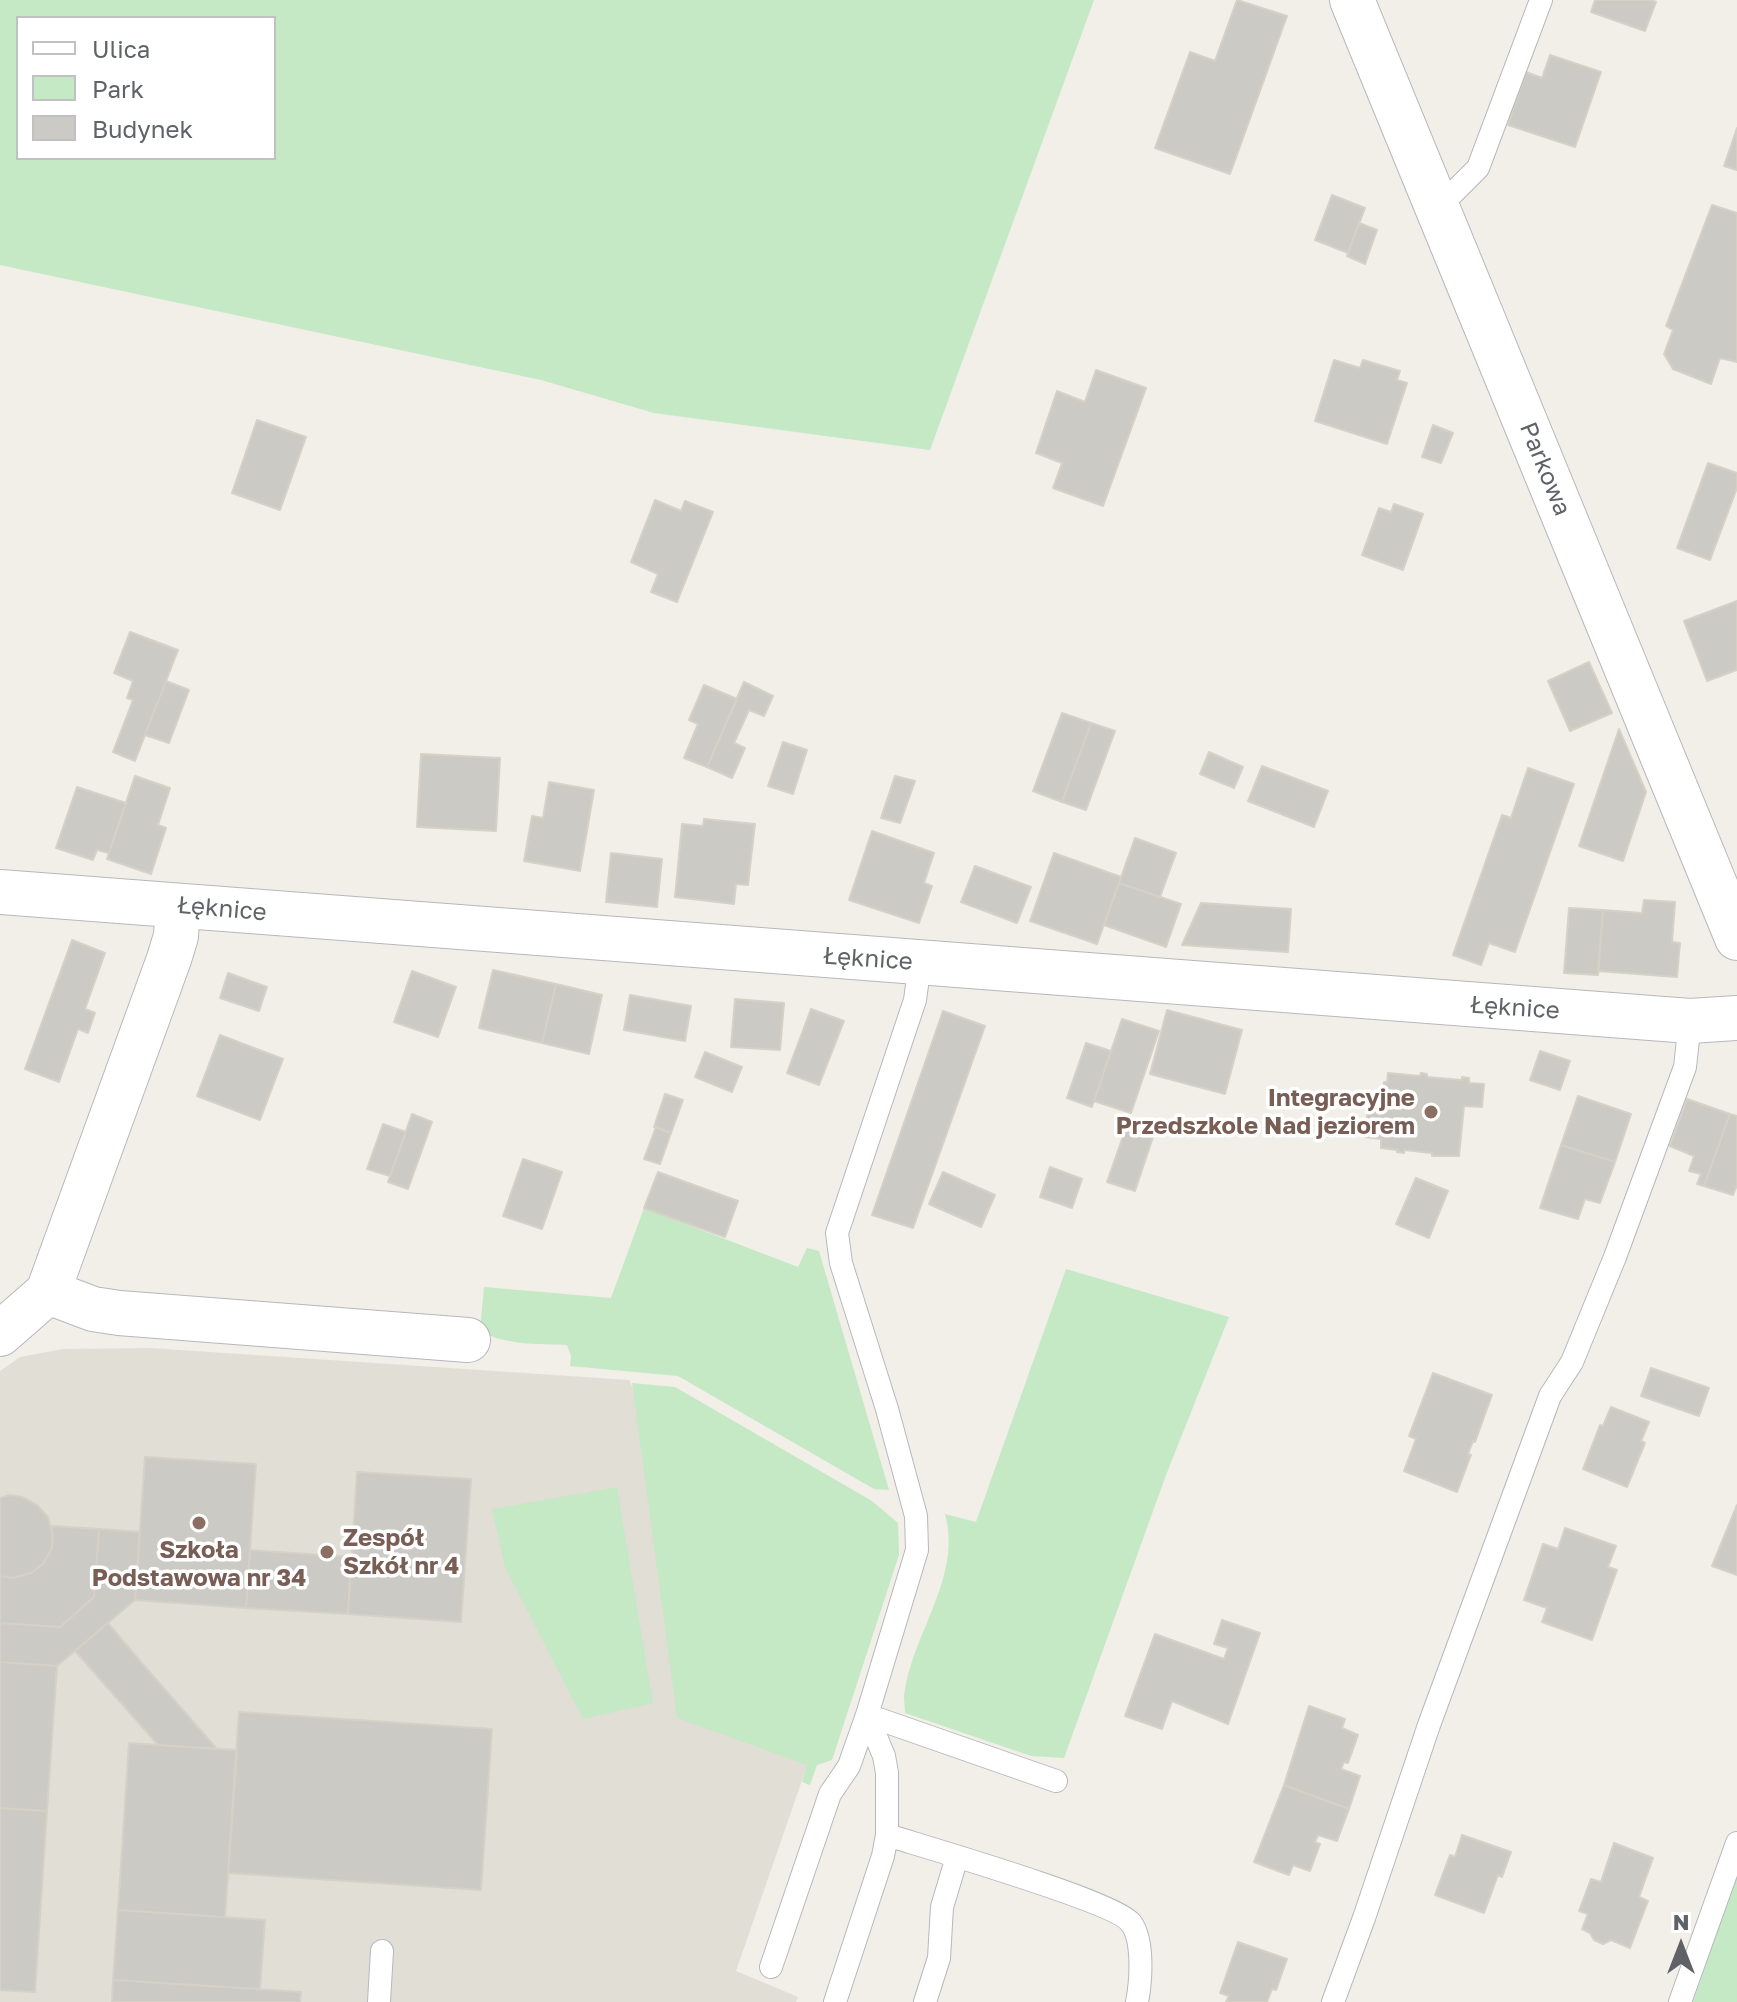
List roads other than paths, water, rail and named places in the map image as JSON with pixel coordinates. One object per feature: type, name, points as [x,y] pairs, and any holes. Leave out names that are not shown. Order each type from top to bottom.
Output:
[{"type":"street","name":"Parkowa","points":[[1352,0],[1733,906]]},
{"type":"street","name":"Łęknice","points":[[0,892],[1690,1021],[1737,1018]]},
{"type":"street","points":[[0,1334],[48,1292],[169,959],[176,936],[178,906]]},
{"type":"street","points":[[48,1292],[93,1309],[119,1313],[468,1340]]},
{"type":"lane","points":[[1438,208],[1478,168],[1541,0]]},
{"type":"lane","points":[[771,1967],[830,1794],[849,1766],[867,1715],[911,1574],[918,1533],[887,1409],[841,1263],[837,1233],[915,1000],[920,963]]},
{"type":"lane","points":[[1333,2002],[1429,1725],[1550,1396],[1572,1362],[1656,1148],[1685,1067],[1690,1021]]},
{"type":"lane","points":[[867,1715],[1056,1781]]},
{"type":"lane","points":[[835,2002],[887,1835],[887,1773],[884,1756],[867,1715]]},
{"type":"lane","points":[[887,1835],[1105,1906],[1124,1916],[1136,1932],[1138,1944],[1140,1981],[1137,2002]]},
{"type":"lane","points":[[1680,2002],[1737,1843]]},
{"type":"lane","points":[[925,2002],[939,1958],[940,1918],[957,1857]]},
{"type":"lane","points":[[379,2002],[382,1951]]},
{"type":"place","name":"Integracyjne Przedszkole Nad jeziorem","points":[[1431,1112]]},
{"type":"place","name":"Szkoła Podstawowa nr 34","points":[[199,1523]]},
{"type":"place","name":"Zespół Szkół nr 4","points":[[327,1552]]}]
